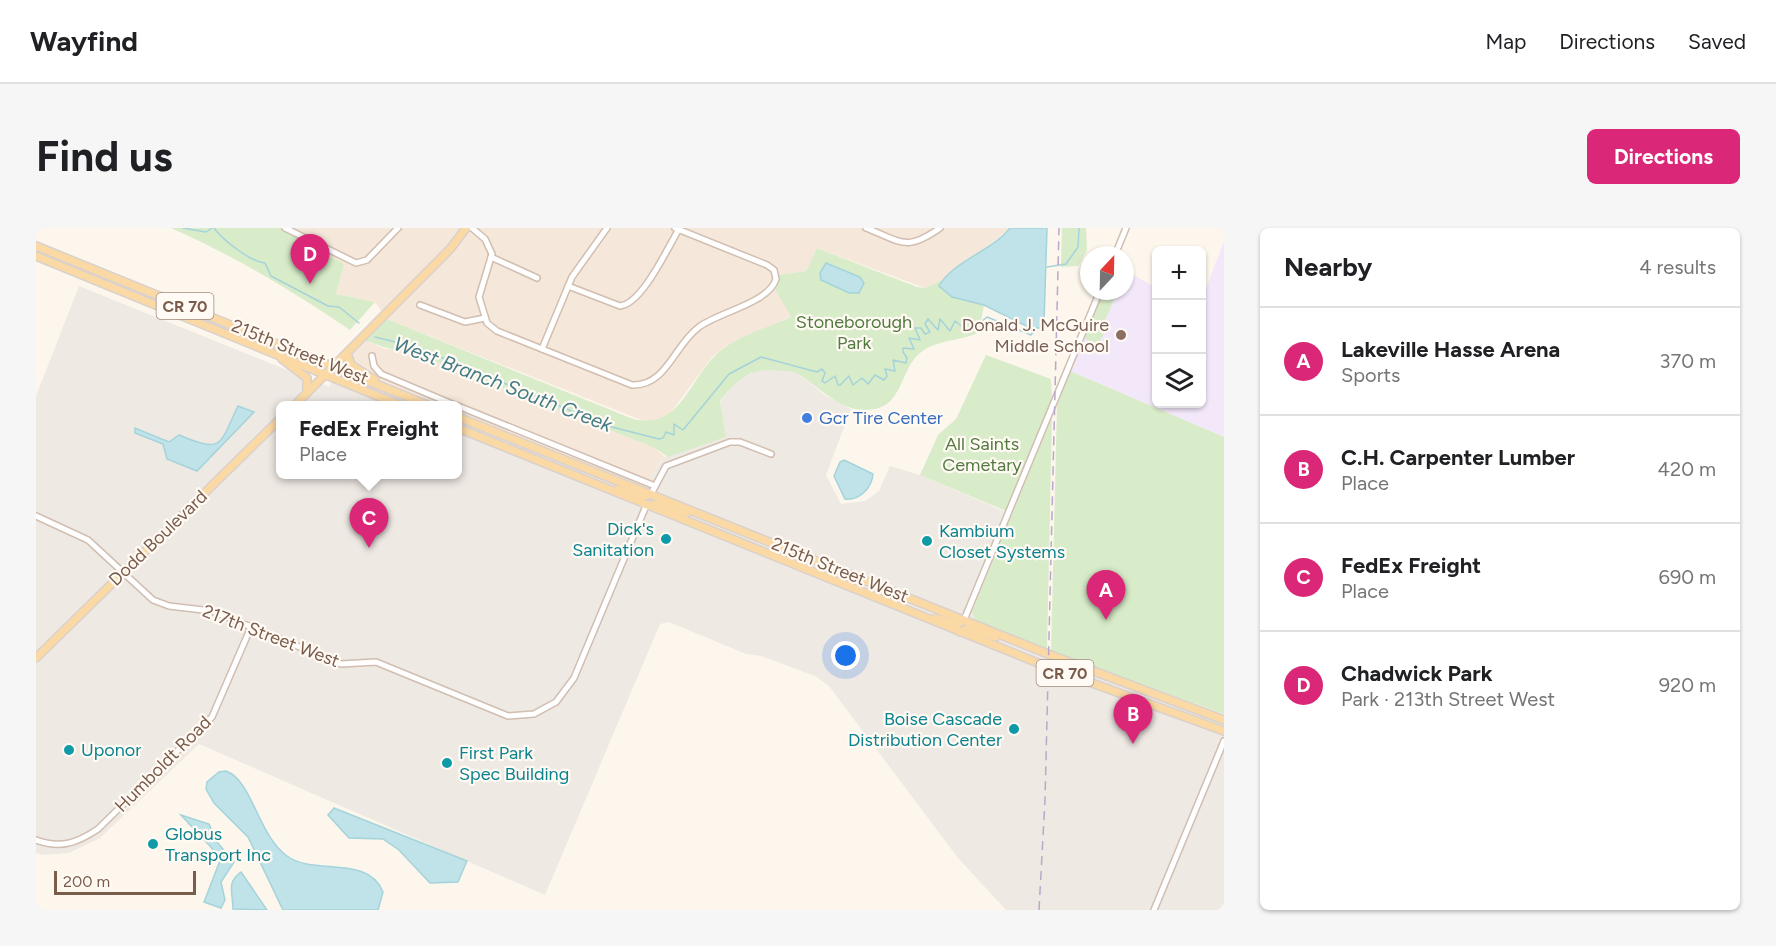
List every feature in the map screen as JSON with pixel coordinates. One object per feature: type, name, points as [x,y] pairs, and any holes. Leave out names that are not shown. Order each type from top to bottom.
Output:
[{"type":"main road","points":[[298,401],[451,248],[466,228]]},
{"type":"main road","name":"215th Street West","points":[[36,246],[420,401]]},
{"type":"main road","name":"215th Street West","points":[[36,256],[392,401]]},
{"type":"main road","points":[[262,347],[308,378],[307,393]]},
{"type":"main road","points":[[347,353],[351,365],[404,395]]},
{"type":"main road","name":"215th Street West","points":[[462,419],[1019,642],[1224,720]]},
{"type":"main road","name":"Dodd Boulevard","points":[[36,658],[276,422]]},
{"type":"main road","name":"215th Street West","points":[[462,430],[1071,676],[1224,731]]},
{"type":"main road","points":[[586,481],[641,496],[651,494]]},
{"type":"main road","points":[[646,506],[660,504],[710,518]]},
{"type":"main road","points":[[896,606],[957,624],[964,620]]},
{"type":"main road","points":[[960,632],[966,629],[1019,642]]},
{"type":"street","points":[[285,228],[356,263],[367,260],[398,228]]},
{"type":"street","points":[[472,228],[489,246],[492,257],[479,297],[484,318],[497,331],[632,385],[641,385],[660,374],[688,336],[698,327],[768,294],[774,287],[776,279],[774,270],[767,265],[677,229],[639,295],[626,306],[620,306],[568,286]]},
{"type":"street","points":[[866,228],[911,244],[923,240],[940,228]]},
{"type":"street","points":[[1119,246],[1126,228]]},
{"type":"street","points":[[542,349],[568,286],[604,229]]},
{"type":"street","points":[[492,257],[537,278]]},
{"type":"street","points":[[964,620],[1096,300]]},
{"type":"street","points":[[420,305],[465,322],[484,318]]},
{"type":"street","name":"215th Street West","points":[[372,356],[374,366],[381,374],[445,401]]},
{"type":"street","name":"215th Street West","points":[[462,408],[655,486]]},
{"type":"street","points":[[651,494],[666,466],[730,442],[740,442],[771,454]]},
{"type":"street","name":"217th Street West","points":[[36,516],[88,540],[153,600],[169,606],[202,608],[340,664],[376,662],[508,716],[534,714],[556,702],[574,678],[646,506]]},
{"type":"street","name":"Humboldt Road","points":[[36,840],[51,846],[64,845],[79,841],[98,829],[212,717],[251,627]]},
{"type":"street","points":[[1154,910],[1224,741]]},
{"type":"shaded area","points":[[280,228],[1010,228],[967,263],[942,280],[925,288],[817,248],[806,271],[779,275],[775,289],[792,316],[726,346],[712,357],[668,416],[646,422],[387,319],[375,302],[336,294],[344,264]]},
{"type":"shaded area","name":"Donald J. McGuire Middle School","points":[[1224,241],[1224,437],[1156,408],[1206,408],[1206,288]]},
{"type":"shaded area","name":"Donald J. McGuire Middle School","points":[[1134,275],[1152,286],[1152,406],[1070,371],[1100,300],[1134,300]]},
{"type":"shaded area","points":[[79,286],[329,387],[341,365],[431,401],[276,401],[276,479],[462,479],[462,414],[646,489],[658,464],[665,457],[726,437],[720,402],[737,380],[761,369],[796,372],[826,396],[851,409],[826,475],[841,504],[865,501],[879,491],[890,466],[920,475],[1013,515],[973,611],[1047,651],[1224,714],[1224,910],[1006,910],[958,858],[829,686],[815,676],[761,656],[746,654],[669,622],[660,624],[545,895],[199,744],[100,838],[69,853],[42,855],[36,853],[36,396]]},
{"type":"shaded area","points":[[365,340],[385,349],[405,351],[655,448],[665,457],[658,464],[646,489],[462,414],[462,401],[431,401],[341,365]]},
{"type":"green space","points":[[171,228],[280,228],[344,264],[336,294],[375,302],[350,330],[263,275]]},
{"type":"green space","points":[[1062,228],[1086,228],[1087,246],[1080,246],[1078,266],[1061,267]]},
{"type":"green space","name":"Stoneborough Park","points":[[817,248],[917,287],[925,288],[942,280],[939,286],[952,297],[984,305],[979,332],[938,344],[923,351],[911,364],[895,395],[884,406],[875,409],[863,410],[843,405],[794,372],[770,370],[753,373],[739,380],[720,401],[726,437],[668,457],[655,448],[434,361],[365,340],[387,319],[633,419],[650,420],[664,416],[675,408],[702,371],[724,348],[791,317],[775,289],[779,275],[806,271]]},
{"type":"green space","points":[[1100,300],[1114,300],[1100,332],[1104,334],[1099,343],[1091,345],[1085,337]]},
{"type":"green space","name":"All Saints Cemetary","points":[[986,355],[1051,379],[1052,400],[1006,511],[920,475],[938,435],[956,419]]},
{"type":"green space","points":[[1070,371],[1224,437],[1224,714],[1051,652],[1057,406]]},
{"type":"green space","points":[[1052,417],[1047,651],[976,621],[972,612]]},
{"type":"water","points":[[1010,228],[1047,228],[1044,324],[1040,328],[1030,328],[984,305],[952,297],[939,286],[953,270],[993,243]]},
{"type":"water","points":[[826,263],[860,277],[864,283],[859,293],[849,293],[821,280],[820,273]]},
{"type":"water","points":[[238,406],[254,412],[197,471],[167,459],[163,444],[135,433],[135,428],[169,442],[179,435],[205,444],[212,444],[223,437]]},
{"type":"water","points":[[844,460],[873,474],[867,489],[855,498],[845,499],[834,476],[840,462]]},
{"type":"water","points":[[226,771],[243,785],[269,835],[287,856],[311,865],[340,867],[365,873],[376,880],[383,892],[378,910],[283,910],[248,837],[214,803],[206,789],[207,782],[219,772]]},
{"type":"water","points":[[334,808],[467,861],[458,882],[430,883],[399,850],[383,839],[349,838],[328,815]]},
{"type":"water","points":[[181,815],[209,824],[217,842],[234,862],[221,882],[225,900],[221,908],[204,902],[221,858]]},
{"type":"water","points":[[241,872],[267,910],[233,909],[232,884]]},
{"type":"waterway","name":"West Branch South Creek","points":[[183,228],[206,232],[212,228]]},
{"type":"waterway","name":"West Branch South Creek","points":[[214,228],[237,249],[252,259],[265,263],[271,276],[328,306],[339,307],[359,323]]},
{"type":"waterway","name":"West Branch South Creek","points":[[1047,267],[1066,264],[1078,247],[1079,228]]},
{"type":"waterway","name":"West Branch South Creek","points":[[928,319],[938,330],[940,319],[950,331],[955,321],[964,328],[966,321],[969,320],[976,326],[987,317],[1031,335],[1035,329]]},
{"type":"waterway","name":"West Branch South Creek","points":[[375,337],[416,347],[608,426],[659,439],[663,438],[666,432],[674,435],[674,424],[683,430],[729,374],[761,357],[817,372],[822,369],[825,373],[822,381],[825,383],[835,376],[838,385],[849,376],[853,385],[862,378],[868,384],[875,375],[884,380],[887,376],[885,369],[895,371],[893,360],[906,363],[907,358],[903,348],[914,349],[909,338],[920,340],[915,328],[921,328],[925,334],[930,332],[925,324],[928,319]]},
{"type":"railway","points":[[1039,910],[1045,800],[1059,228]]},
{"type":"place","name":"Chadwick Park","points":[[310,284]]},
{"type":"place","name":"Donald J. McGuire Middle School","points":[[1121,335]]},
{"type":"place","name":"Gcr Tire Center","points":[[807,418]]},
{"type":"place","name":"Dick's Sanitation","points":[[666,539]]},
{"type":"place","name":"Kambium Closet Systems","points":[[927,541]]},
{"type":"place","name":"FedEx Freight","points":[[369,548]]},
{"type":"place","name":"Lakeville Hasse Arena","points":[[1106,620]]},
{"type":"place","name":"Boise Cascade Distribution Center","points":[[1014,729]]},
{"type":"place","name":"C.H. Carpenter Lumber","points":[[1133,744]]},
{"type":"place","name":"Uponor","points":[[69,750]]},
{"type":"place","name":"First Park Spec Building","points":[[447,763]]},
{"type":"place","name":"Globus Transport Inc","points":[[153,844]]}]
